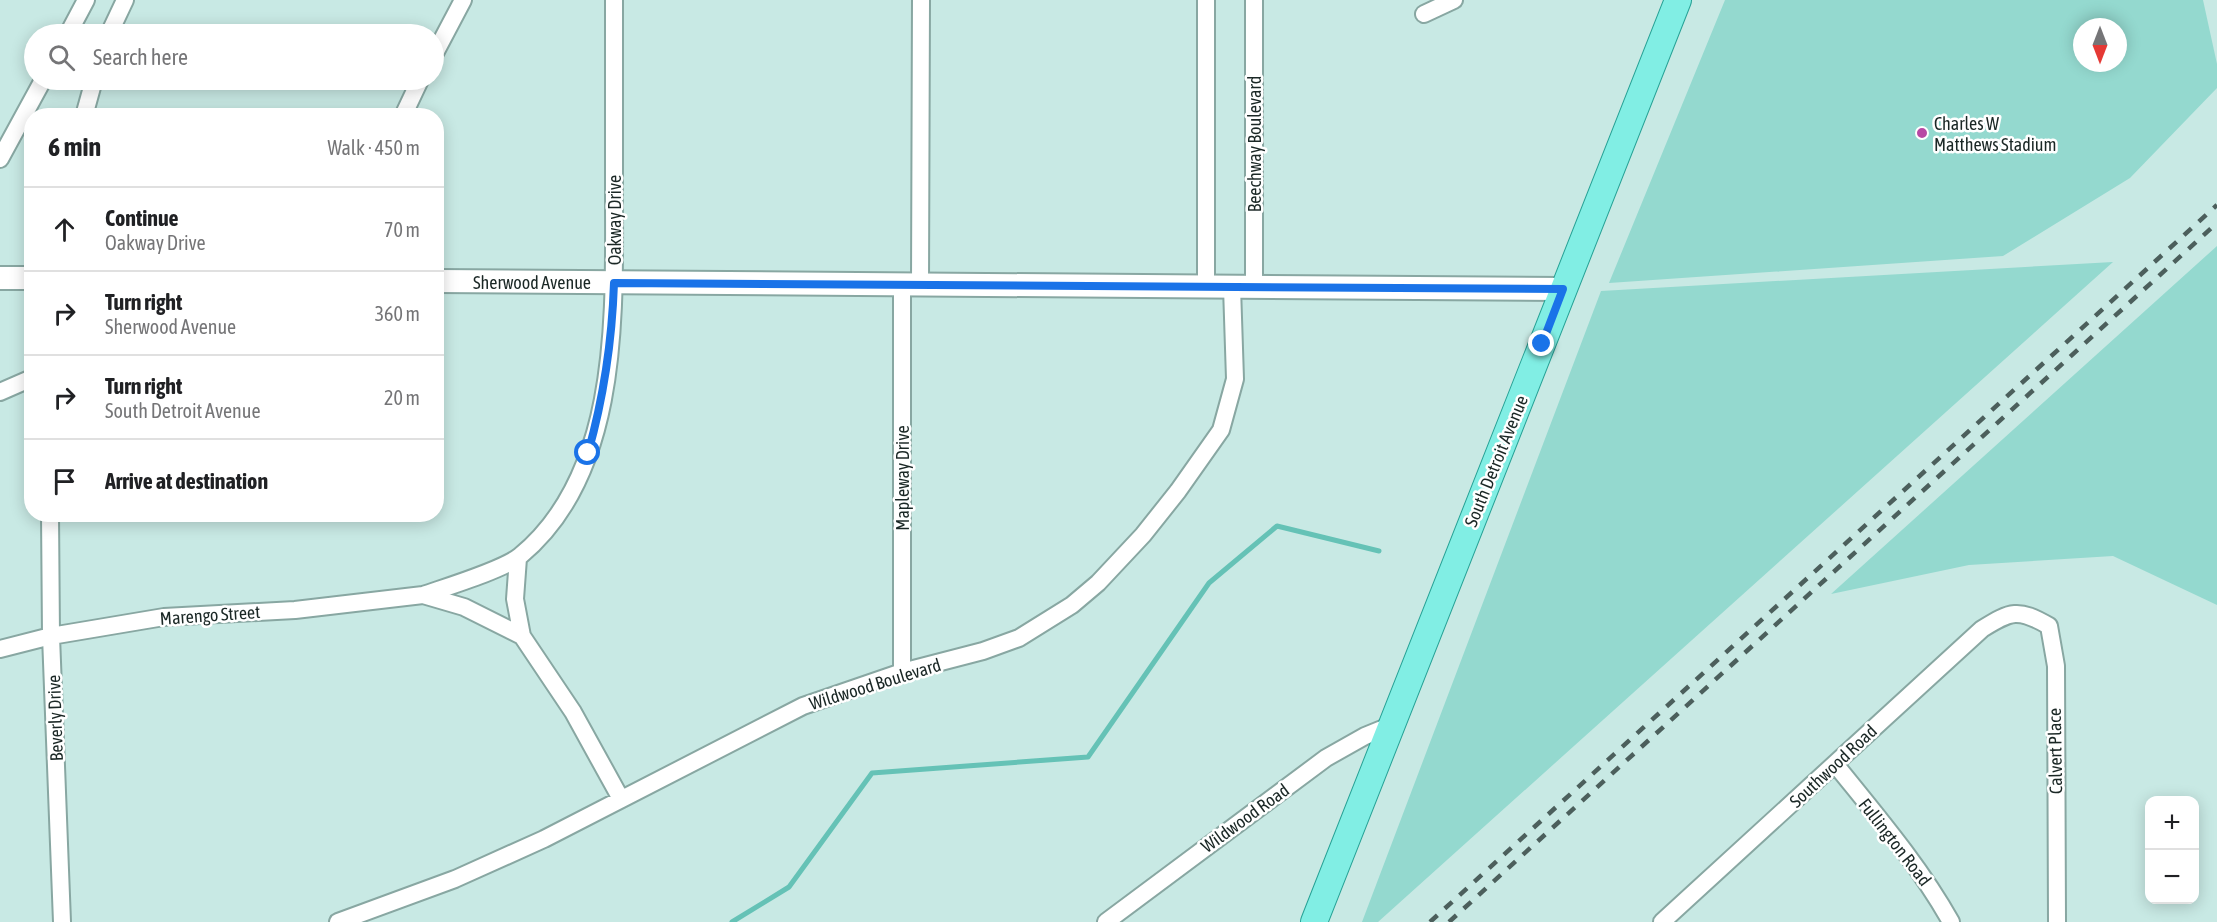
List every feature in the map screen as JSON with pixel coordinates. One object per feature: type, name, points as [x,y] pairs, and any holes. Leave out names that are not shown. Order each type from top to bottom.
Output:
[{"type":"main road","name":"South Detroit Avenue","points":[[1314,922],[1678,0]]},
{"type":"street","points":[[73,24],[86,0]]},
{"type":"street","points":[[114,24],[125,0]]},
{"type":"street","points":[[444,37],[464,0]]},
{"type":"street","name":"Oakway Drive","points":[[518,558],[555,518],[588,453],[602,402],[608,366],[614,283],[614,0]]},
{"type":"street","name":"Mapleway Drive","points":[[902,672],[911,285],[921,0]]},
{"type":"street","points":[[1206,0],[1206,287]]},
{"type":"street","name":"Beechway Boulevard","points":[[1243,287],[1254,0]]},
{"type":"street","points":[[1424,14],[1454,0]]},
{"type":"street","points":[[28,108],[38,90]]},
{"type":"street","points":[[86,108],[91,90]]},
{"type":"street","points":[[407,108],[415,90]]},
{"type":"street","points":[[0,159],[24,115]]},
{"type":"street","points":[[0,278],[24,278]]},
{"type":"street","name":"Sherwood Avenue","points":[[444,281],[1563,289]]},
{"type":"street","name":"Wildwood Boulevard","points":[[338,922],[455,879],[544,839],[803,706],[902,672],[983,651],[1028,633],[1064,611],[1098,583],[1143,535],[1185,483],[1221,430],[1227,416],[1235,379],[1243,287]]},
{"type":"street","points":[[0,392],[24,382]]},
{"type":"street","name":"Beverly Drive","points":[[50,522],[51,636],[62,922]]},
{"type":"street","name":"Marengo Street","points":[[0,649],[51,636],[164,617],[295,610],[423,595],[518,558],[515,599],[522,636],[561,691],[621,799]]},
{"type":"street","name":"Marengo Street","points":[[423,595],[464,607],[522,636]]},
{"type":"street","name":"Southwood Road","points":[[1662,922],[1982,628],[2007,614]]},
{"type":"street","name":"Calvert Place","points":[[2007,614],[2031,616],[2049,626],[2053,645],[2056,666],[2057,922]]},
{"type":"street","name":"Wildwood Road","points":[[1106,922],[1326,758],[1365,736],[1392,725]]},
{"type":"street","name":"Fullington Road","points":[[1835,764],[1935,892],[1951,922]]},
{"type":"green space","name":"Charles W Matthews Stadium","points":[[1725,0],[2203,0],[2217,64],[2217,88],[2130,178],[2003,256],[1609,283]]},
{"type":"green space","points":[[2217,246],[2217,605],[2113,556],[1969,565],[1831,594]]},
{"type":"green space","points":[[2113,262],[1378,922],[1362,922],[1601,291]]},
{"type":"waterway","points":[[732,922],[789,887],[872,773],[1088,757],[1209,583],[1277,526],[1379,551]]},
{"type":"railway","points":[[1430,922],[2217,205]]},
{"type":"railway","points":[[1449,922],[2217,223]]},
{"type":"place","name":"Charles W Matthews Stadium","points":[[1922,133]]},
{"type":"route","points":[[588,453],[602,402],[608,366],[613,324],[614,283],[1563,289],[1542,344]]}]
